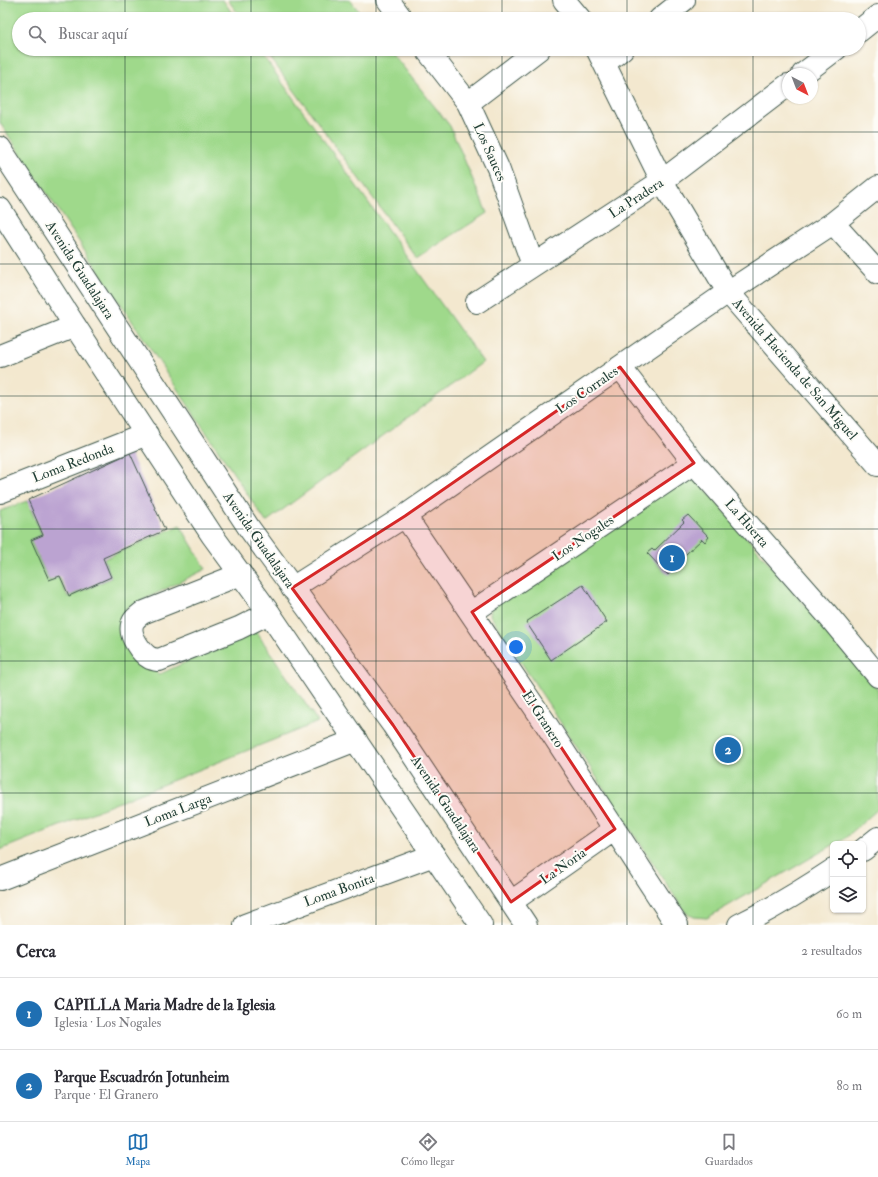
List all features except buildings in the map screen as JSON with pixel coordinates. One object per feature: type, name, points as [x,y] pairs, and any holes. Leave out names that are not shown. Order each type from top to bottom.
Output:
[{"type":"street","points":[[388,0],[397,12]]},
{"type":"street","points":[[564,0],[574,12]]},
{"type":"street","points":[[669,12],[684,0]]},
{"type":"street","points":[[866,25],[878,16]]},
{"type":"street","name":"Los Sauces","points":[[431,56],[468,103],[498,168],[533,265]]},
{"type":"street","points":[[468,103],[530,56]]},
{"type":"street","name":"Avenida Hacienda de San Miguel","points":[[601,56],[662,181],[728,292],[878,465]]},
{"type":"street","points":[[811,68],[827,56]]},
{"type":"street","name":"La Pradera","points":[[477,302],[662,181],[782,90]]},
{"type":"street","name":"Avenida Guadalajara","points":[[0,148],[249,528],[393,725],[526,925]]},
{"type":"street","name":"Los Corrales","points":[[292,588],[405,516],[728,292],[833,223],[878,186]]},
{"type":"street","points":[[1,213],[212,535],[269,613],[481,925]]},
{"type":"street","points":[[833,223],[878,273]]},
{"type":"street","points":[[0,356],[74,326]]},
{"type":"street","name":"La Huerta","points":[[620,367],[694,463],[826,613],[878,676]]},
{"type":"street","name":"Loma Redonda","points":[[0,492],[146,434]]},
{"type":"street","name":"Los Nogales","points":[[472,612],[694,463]]},
{"type":"street","name":"El Granero","points":[[405,516],[472,612],[677,925]]},
{"type":"street","points":[[241,574],[142,614],[134,620],[131,627],[133,637],[144,654],[151,659],[159,660],[239,628],[269,613]]},
{"type":"street","name":"Loma Larga","points":[[0,879],[356,740]]},
{"type":"street","name":"La Noria","points":[[511,902],[615,829]]},
{"type":"street","points":[[866,848],[878,838]]},
{"type":"street","name":"Loma Bonita","points":[[245,925],[434,855]]},
{"type":"street","points":[[739,925],[810,886],[830,872]]},
{"type":"highlighted area","points":[[620,367],[694,463],[472,612],[615,829],[511,902],[393,725],[292,588],[405,516]]},
{"type":"green space","points":[[0,0],[223,0],[231,12],[12,12],[12,56],[263,56],[483,362],[266,522],[0,123]]},
{"type":"green space","points":[[228,0],[350,0],[359,12],[237,12]]},
{"type":"green space","points":[[269,56],[395,56],[450,126],[487,213],[417,258]]},
{"type":"green space","points":[[687,474],[700,483],[878,690],[878,809],[843,840],[830,841],[830,847],[707,918],[694,917],[685,912],[490,615],[491,608]]},
{"type":"green space","points":[[27,501],[42,535],[30,540],[49,581],[59,577],[68,597],[111,578],[104,559],[180,525],[206,569],[125,609],[158,675],[255,630],[318,722],[0,850],[0,511]]},
{"type":"place","name":"CAPILLA Maria Madre de la Iglesia","points":[[672,558]]},
{"type":"place","name":"Parque Escuadrón Jotunheim","points":[[728,750]]}]
